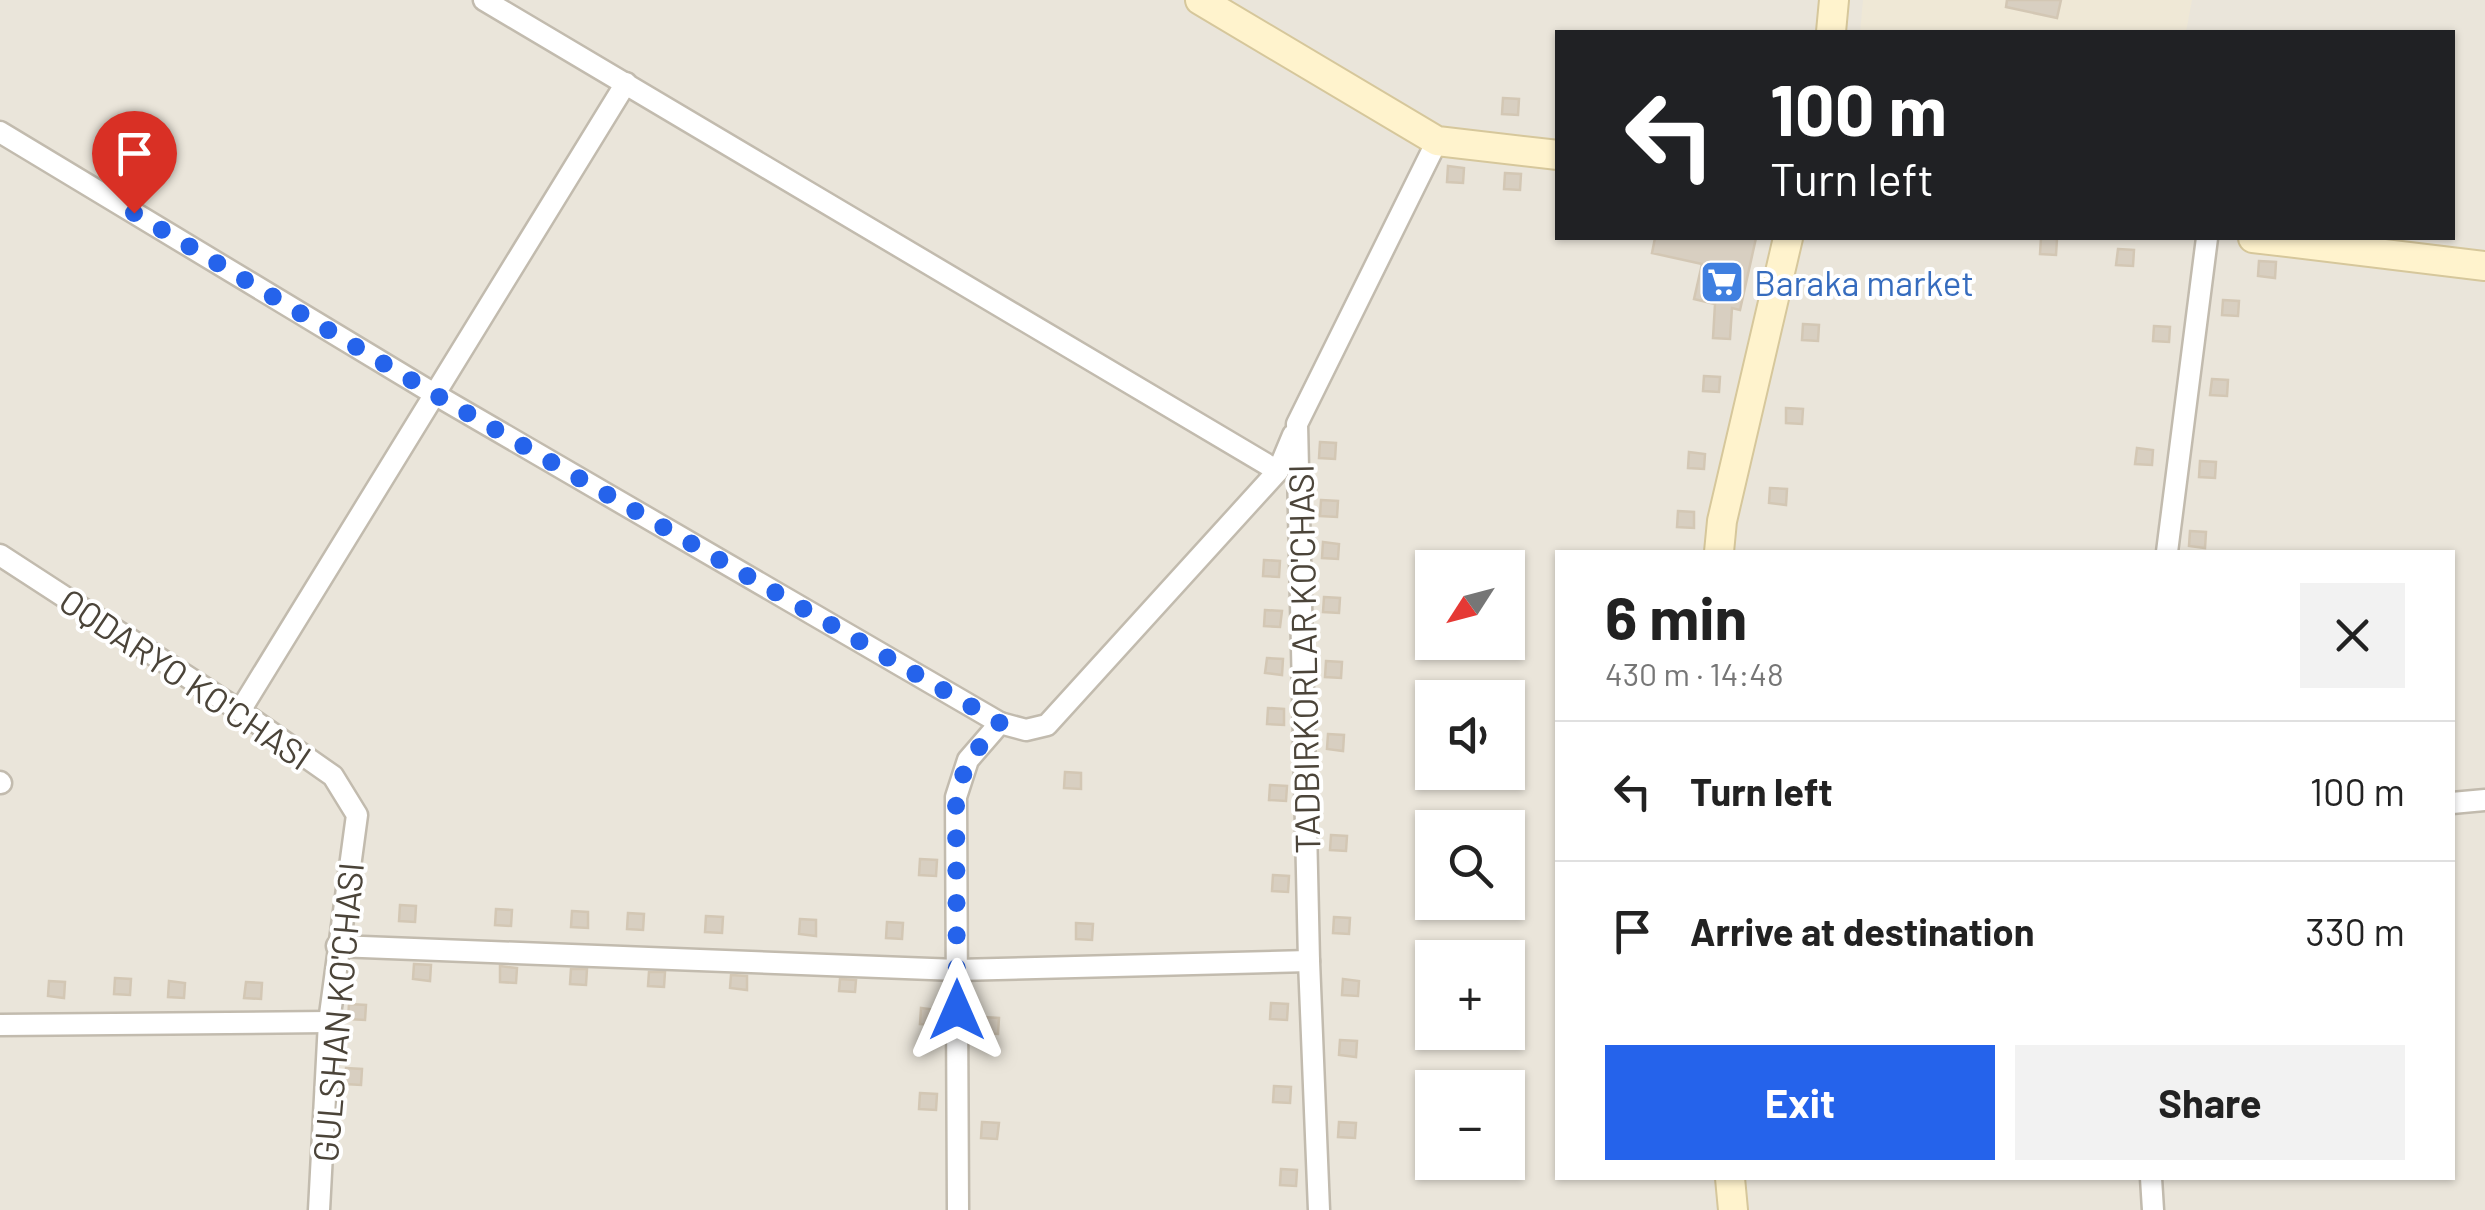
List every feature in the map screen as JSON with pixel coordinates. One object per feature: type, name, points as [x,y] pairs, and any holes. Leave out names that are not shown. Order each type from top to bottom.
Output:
[{"type":"main road","points":[[1200,0],[1436,140],[1555,154]]},
{"type":"main road","points":[[1831,30],[1834,0]]},
{"type":"main road","points":[[1719,550],[1722,521],[1788,240]]},
{"type":"main road","points":[[2270,240],[2485,266]]},
{"type":"main road","points":[[1730,1180],[1733,1210]]},
{"type":"street","points":[[484,0],[1278,471]]},
{"type":"street","points":[[240,711],[626,83]]},
{"type":"street","points":[[0,132],[436,395],[1000,723],[1026,730],[1047,725],[1278,471],[1298,424]]},
{"type":"street","name":"TADBIRKORLAR KO'CHASI","points":[[1319,1210],[1309,961],[1298,424],[1436,140]]},
{"type":"street","points":[[2167,550],[2208,240]]},
{"type":"street","name":"OQDARYO KO'CHASI","points":[[0,556],[333,776],[357,815]]},
{"type":"street","points":[[958,1210],[956,797],[968,760],[1000,723]]},
{"type":"street","points":[[2455,802],[2485,800]]},
{"type":"street","name":"GULSHAN KO'CHASI","points":[[319,1210],[329,1022],[357,815]]},
{"type":"street","points":[[337,946],[957,970],[1309,961]]},
{"type":"street","points":[[0,1025],[329,1022]]},
{"type":"street","points":[[2151,1180],[2153,1210]]},
{"type":"shaded area","points":[[0,0],[2485,0],[2485,1210],[0,1210]]},
{"type":"shaded area","points":[[1863,0],[2192,0],[2186,30],[1860,30]]},
{"type":"building","points":[[2007,0],[2061,0],[2057,18],[2006,7]]},
{"type":"building","points":[[1503,98],[1519,99],[1518,115],[1502,114]]},
{"type":"building","points":[[1448,166],[1464,168],[1463,183],[1447,182]]},
{"type":"building","points":[[1505,173],[1521,174],[1520,190],[1504,189]]},
{"type":"building","name":"Baraka market","points":[[1655,240],[1756,240],[1740,310],[1732,308],[1730,339],[1713,338],[1715,304],[1694,299],[1702,264],[1652,253]]},
{"type":"building","points":[[2041,240],[2057,240],[2056,255],[2040,254]]},
{"type":"building","points":[[2118,249],[2134,250],[2133,266],[2116,265]]},
{"type":"building","points":[[2259,261],[2276,262],[2275,278],[2258,276]]},
{"type":"building","points":[[2223,300],[2239,301],[2238,316],[2222,315]]},
{"type":"building","points":[[1803,324],[1819,325],[1818,341],[1802,340]]},
{"type":"building","points":[[2154,326],[2170,327],[2169,342],[2153,341]]},
{"type":"building","points":[[1704,376],[1720,377],[1719,392],[1703,391]]},
{"type":"building","points":[[2212,379],[2228,380],[2227,396],[2210,395]]},
{"type":"building","points":[[1786,408],[1803,409],[1802,424],[1786,423]]},
{"type":"building","points":[[1320,442],[1336,443],[1335,459],[1319,458]]},
{"type":"building","points":[[2137,448],[2153,450],[2152,465],[2135,464]]},
{"type":"building","points":[[1689,452],[1705,454],[1704,469],[1688,468]]},
{"type":"building","points":[[2200,461],[2216,462],[2215,478],[2199,477]]},
{"type":"building","points":[[1770,488],[1787,489],[1786,505],[1769,503]]},
{"type":"building","points":[[1321,500],[1338,501],[1337,517],[1320,516]]},
{"type":"building","points":[[1678,511],[1694,512],[1694,528],[1677,527]]},
{"type":"building","points":[[2190,531],[2206,532],[2205,548],[2189,546]]},
{"type":"building","points":[[1323,542],[1339,544],[1338,559],[1322,558]]},
{"type":"building","points":[[1264,560],[1280,561],[1279,577],[1263,576]]},
{"type":"building","points":[[1324,597],[1340,598],[1339,613],[1323,612]]},
{"type":"building","points":[[1265,610],[1282,611],[1280,627],[1264,626]]},
{"type":"building","points":[[1267,658],[1283,659],[1282,675],[1265,673]]},
{"type":"building","points":[[1326,661],[1342,662],[1341,678],[1325,677]]},
{"type":"building","points":[[1268,708],[1284,709],[1284,725],[1267,724]]},
{"type":"building","points":[[1328,734],[1344,735],[1343,751],[1327,749]]},
{"type":"building","points":[[1065,772],[1081,773],[1081,789],[1064,788]]},
{"type":"building","points":[[1270,785],[1287,786],[1286,801],[1269,800]]},
{"type":"building","points":[[1331,835],[1347,836],[1346,851],[1330,850]]},
{"type":"building","points":[[920,859],[937,860],[936,876],[919,875]]},
{"type":"building","points":[[1273,875],[1289,876],[1288,892],[1272,891]]},
{"type":"building","points":[[400,905],[416,906],[415,922],[399,921]]},
{"type":"building","points":[[496,909],[512,910],[511,926],[495,925]]},
{"type":"building","points":[[572,911],[588,912],[588,928],[571,927]]},
{"type":"building","points":[[628,913],[644,914],[643,930],[627,929]]},
{"type":"building","points":[[706,916],[723,917],[722,933],[705,932]]},
{"type":"building","points":[[1334,917],[1350,918],[1349,934],[1333,933]]},
{"type":"building","points":[[800,919],[816,920],[816,936],[799,934]]},
{"type":"building","points":[[887,922],[903,923],[902,939],[886,938]]},
{"type":"building","points":[[1076,923],[1093,924],[1092,940],[1076,939]]},
{"type":"building","points":[[414,964],[431,965],[430,981],[413,979]]},
{"type":"building","points":[[500,966],[517,968],[516,983],[500,982]]},
{"type":"building","points":[[571,969],[587,969],[586,985],[570,984]]},
{"type":"building","points":[[649,972],[665,972],[664,987],[648,986]]},
{"type":"building","points":[[731,975],[747,976],[747,990],[730,988]]},
{"type":"building","points":[[115,978],[131,979],[130,995],[114,994]]},
{"type":"building","points":[[840,979],[856,980],[855,992],[839,991]]},
{"type":"building","points":[[1343,979],[1359,981],[1358,996],[1342,995]]},
{"type":"building","points":[[49,981],[65,982],[64,998],[48,996]]},
{"type":"building","points":[[169,981],[185,983],[184,998],[168,997]]},
{"type":"building","points":[[246,982],[262,983],[261,999],[244,998]]},
{"type":"building","points":[[1271,1003],[1288,1004],[1287,1020],[1270,1019]]},
{"type":"building","points":[[349,1004],[366,1005],[365,1020],[348,1019]]},
{"type":"building","points":[[921,1008],[938,1010],[937,1025],[920,1024]]},
{"type":"building","points":[[983,1017],[999,1018],[998,1034],[982,1033]]},
{"type":"building","points":[[1340,1040],[1357,1041],[1356,1057],[1339,1055]]},
{"type":"building","points":[[346,1068],[362,1069],[361,1085],[345,1084]]},
{"type":"building","points":[[1274,1086],[1291,1087],[1290,1103],[1273,1102]]},
{"type":"building","points":[[920,1093],[937,1094],[936,1110],[919,1109]]},
{"type":"building","points":[[982,1122],[999,1123],[997,1139],[981,1138]]},
{"type":"building","points":[[1339,1122],[1356,1123],[1355,1138],[1338,1137]]},
{"type":"building","points":[[1281,1169],[1297,1170],[1296,1186],[1280,1185]]},
{"type":"place","name":"Baraka market","points":[[1722,282]]},
{"type":"route","points":[[134,213],[436,395],[1000,723],[968,760],[956,797],[957,1010]]}]
